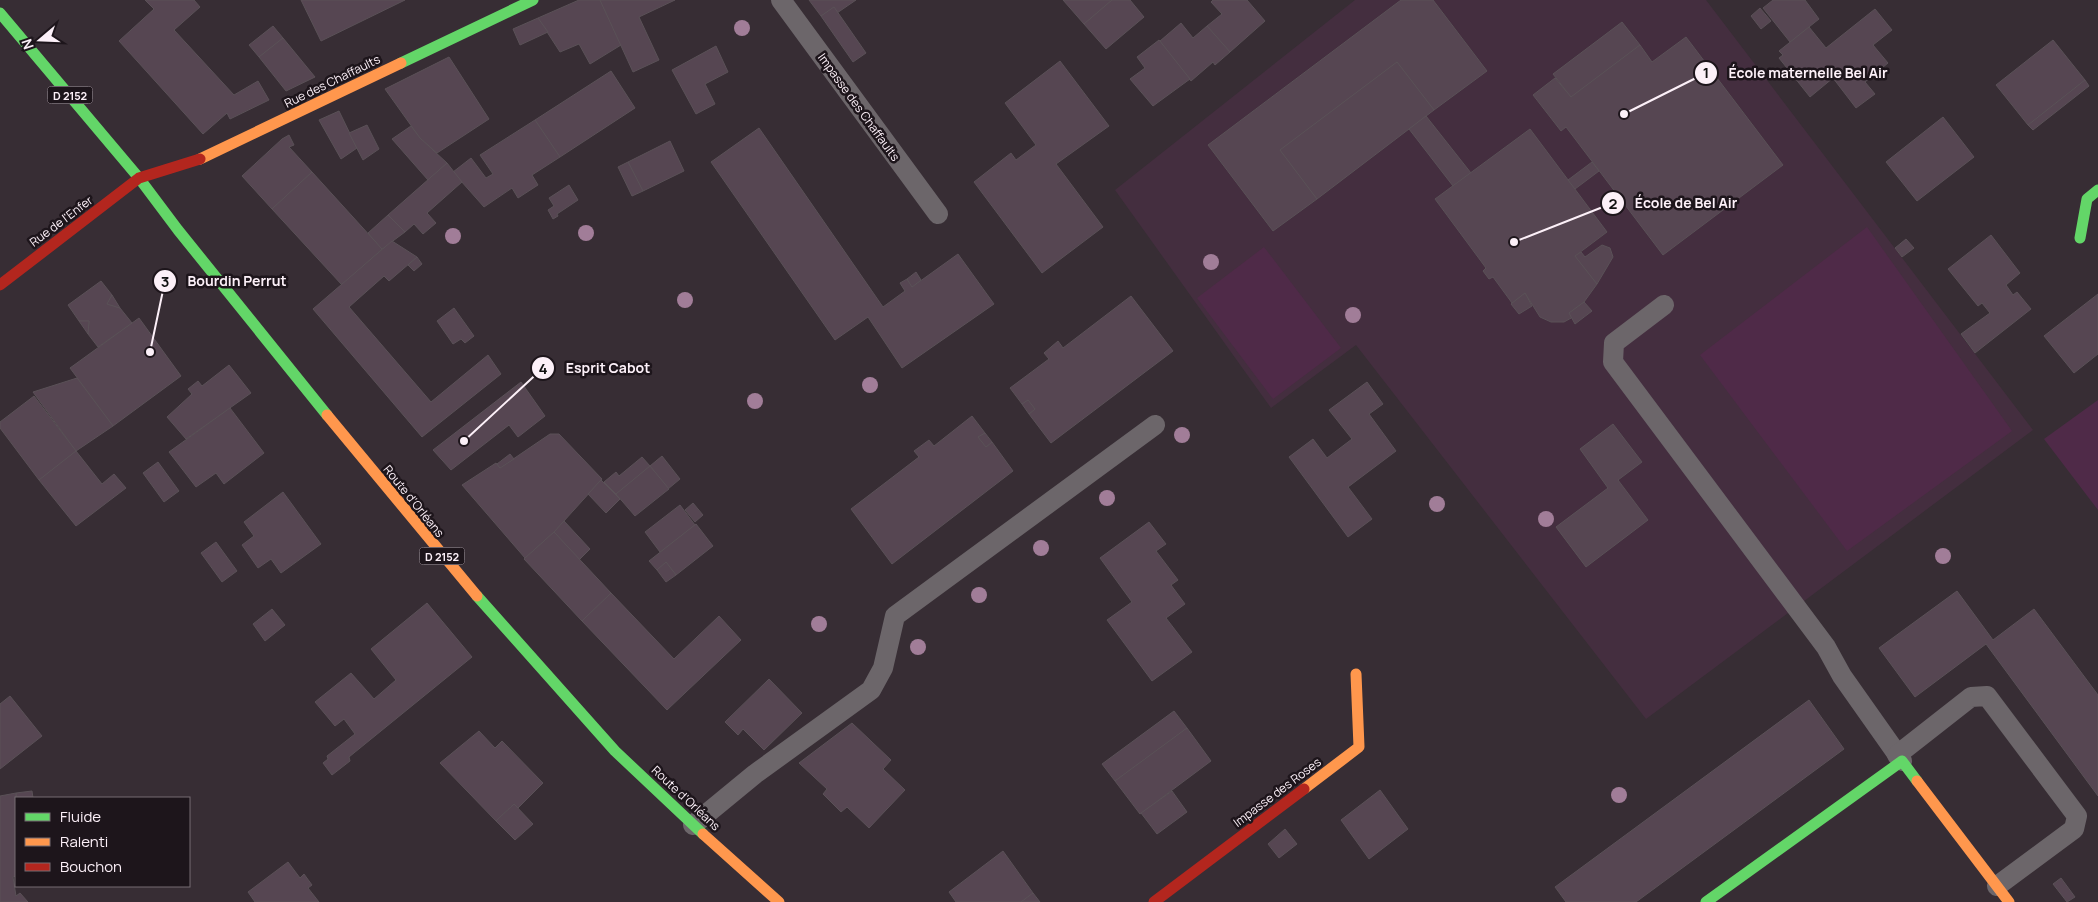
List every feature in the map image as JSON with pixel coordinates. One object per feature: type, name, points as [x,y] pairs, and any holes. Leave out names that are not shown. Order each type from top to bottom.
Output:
[{"type":"street","name":"Rue des Chaffaults","points":[[139,178],[200,159],[532,0]]},
{"type":"street","name":"D 2152","points":[[0,13],[139,178]]},
{"type":"street","name":"Rue de l'Enfer","points":[[0,285],[139,178]]},
{"type":"street","name":"Route d'Orléans","points":[[139,178],[184,238],[432,544],[520,647],[615,750],[693,825],[779,902]]},
{"type":"street","points":[[2080,238],[2088,199],[2098,190]]},
{"type":"street","name":"Impasse des Roses","points":[[1154,902],[1359,748],[1356,674]]},
{"type":"street","points":[[1706,902],[1900,758],[2003,894]]},
{"type":"lane","name":"Impasse des Chaffaults","points":[[781,0],[938,214]]},
{"type":"lane","points":[[1664,305],[1614,343],[1612,362],[1826,647],[1842,676],[1900,758],[1971,697],[1987,696],[2077,816],[2074,829],[2003,894]]},
{"type":"lane","points":[[693,825],[755,774],[871,690],[883,668],[895,616],[1155,425]]},
{"type":"shaded area","points":[[1355,0],[1706,0],[2033,430],[1646,719],[1356,345],[1271,408],[1115,190]]},
{"type":"shaded area","points":[[1867,227],[2012,431],[1847,551],[1700,355]]},
{"type":"shaded area","points":[[1264,247],[1341,348],[1273,399],[1197,298]]},
{"type":"shaded area","points":[[2098,400],[2098,510],[2044,439]]},
{"type":"building","points":[[145,0],[194,0],[200,7],[174,30],[234,95],[258,81],[269,100],[230,119],[227,113],[203,134],[119,41],[154,9]]},
{"type":"building","points":[[301,0],[405,0],[321,41]]},
{"type":"building","points":[[579,0],[600,0],[621,45],[590,64],[579,44],[560,52],[538,18]]},
{"type":"building","points":[[600,0],[675,0],[639,17],[659,60],[633,72]]},
{"type":"building","points":[[809,0],[856,0],[837,13],[834,7],[821,16]]},
{"type":"building","points":[[1063,0],[1112,0],[1084,24]]},
{"type":"building","points":[[1112,0],[1130,0],[1144,17],[1106,49],[1084,24]]},
{"type":"building","points":[[1213,0],[1247,0],[1265,21],[1230,52],[1207,26],[1222,14],[1211,2]]},
{"type":"building","points":[[1401,0],[1433,0],[1487,71],[1434,110],[1397,62],[1280,150],[1317,199],[1273,231],[1208,145]]},
{"type":"building","points":[[1773,0],[1805,0],[1819,19],[1790,42],[1763,8]]},
{"type":"building","points":[[834,7],[866,53],[853,62],[821,16]]},
{"type":"building","points":[[1760,8],[1771,21],[1761,29],[1751,16]]},
{"type":"building","points":[[1875,9],[1892,30],[1873,45],[1888,63],[1865,82],[1875,94],[1856,108],[1833,78],[1810,97],[1779,58],[1783,55],[1779,51],[1809,27],[1826,48]]},
{"type":"building","points":[[538,18],[548,32],[520,45],[513,29]]},
{"type":"building","points":[[1622,22],[1640,45],[1571,97],[1553,74]]},
{"type":"building","points":[[1181,23],[1193,38],[1207,26],[1230,52],[1215,65],[1213,62],[1191,81],[1160,41]]},
{"type":"building","points":[[273,26],[283,38],[259,57],[249,45]]},
{"type":"building","points":[[1686,37],[1783,165],[1663,255],[1566,127],[1561,131],[1533,95],[1555,78],[1571,97],[1640,45],[1652,62]]},
{"type":"building","points":[[283,38],[315,77],[286,91],[259,57]]},
{"type":"building","points":[[1159,40],[1190,79],[1153,106],[1130,79],[1145,68],[1137,57]]},
{"type":"building","points":[[2053,40],[2085,80],[2028,125],[1996,85]]},
{"type":"building","points":[[716,46],[728,72],[705,84],[715,104],[696,114],[672,70]]},
{"type":"building","points":[[449,57],[489,119],[437,153],[420,138],[385,89]]},
{"type":"building","points":[[1060,61],[1109,126],[1056,164],[1103,227],[1042,273],[974,182],[1011,153],[1016,160],[1036,145],[1005,103]]},
{"type":"building","points":[[1397,62],[1434,110],[1317,199],[1280,150]]},
{"type":"building","points":[[611,71],[635,108],[560,157],[535,120]]},
{"type":"building","points":[[2085,80],[2089,86],[2033,130],[2028,125]]},
{"type":"building","points":[[339,111],[357,148],[341,159],[319,120]]},
{"type":"building","points":[[1426,116],[1471,173],[1453,186],[1409,129]]},
{"type":"building","points":[[1943,117],[1974,157],[1917,201],[1886,162]]},
{"type":"building","points":[[535,120],[560,157],[532,175],[538,185],[518,198],[512,188],[484,207],[453,172],[471,158],[486,178],[493,174],[480,155]]},
{"type":"building","points":[[367,125],[379,149],[363,160],[349,133]]},
{"type":"building","points":[[411,126],[420,138],[447,163],[428,180],[392,139]]},
{"type":"building","points":[[759,128],[883,307],[905,291],[900,283],[907,279],[912,287],[958,254],[994,304],[902,368],[868,317],[835,340],[711,162]]},
{"type":"building","points":[[1530,129],[1607,232],[1575,256],[1597,284],[1584,302],[1569,313],[1573,317],[1564,322],[1551,322],[1540,317],[1525,293],[1512,303],[1493,277],[1489,279],[1483,271],[1486,268],[1435,199]]},
{"type":"building","points":[[289,135],[294,145],[289,147],[312,172],[272,209],[242,176],[282,139]]},
{"type":"building","points":[[670,141],[684,171],[643,191],[628,162]]},
{"type":"building","points":[[628,162],[643,191],[632,196],[618,167]]},
{"type":"building","points":[[1592,162],[1599,171],[1575,189],[1568,180]]},
{"type":"building","points":[[447,163],[462,182],[427,213],[436,223],[423,234],[414,224],[405,232],[388,215]]},
{"type":"building","points":[[312,172],[382,249],[342,285],[272,209]]},
{"type":"building","points":[[569,185],[578,200],[557,214],[558,216],[553,219],[548,210],[554,206],[549,198]]},
{"type":"building","points":[[388,215],[405,232],[382,249],[368,233]]},
{"type":"building","points":[[1991,235],[2020,273],[2006,285],[2013,295],[2017,292],[2031,309],[1975,353],[1961,334],[1990,313],[1982,303],[1978,306],[1948,269]]},
{"type":"building","points":[[1906,239],[1914,248],[1902,257],[1895,248]]},
{"type":"building","points":[[392,241],[417,257],[389,281],[384,276],[349,307],[431,402],[488,355],[501,374],[422,437],[313,309]]},
{"type":"building","points":[[1602,245],[1610,248],[1613,257],[1597,284],[1575,256],[1581,252],[1585,257]]},
{"type":"building","points":[[417,257],[422,264],[414,271],[408,265]]},
{"type":"building","points":[[916,272],[921,280],[912,287],[907,279]]},
{"type":"building","points":[[101,281],[112,295],[107,304],[120,308],[132,323],[98,347],[88,334],[89,321],[79,321],[68,305]]},
{"type":"building","points":[[1525,293],[1532,306],[1519,314],[1511,304]]},
{"type":"building","points":[[2098,294],[2098,354],[2074,373],[2044,336]]},
{"type":"building","points":[[112,295],[120,308],[107,304]]},
{"type":"building","points":[[1131,296],[1173,351],[1051,443],[1029,414],[1035,409],[1028,400],[1022,404],[1010,388],[1049,359],[1044,353],[1058,341],[1063,348]]},
{"type":"building","points":[[1584,302],[1592,311],[1575,324],[1569,313]]},
{"type":"building","points":[[454,308],[474,336],[465,343],[461,339],[453,344],[437,321]]},
{"type":"building","points":[[139,318],[181,376],[113,426],[70,368]]},
{"type":"building","points":[[79,321],[89,321],[88,334]]},
{"type":"building","points":[[229,365],[251,393],[186,439],[167,417],[192,394],[188,389],[198,381],[202,386]]},
{"type":"building","points":[[77,378],[113,426],[76,451],[33,392]]},
{"type":"building","points":[[521,382],[545,416],[518,437],[509,425],[451,470],[433,450]]},
{"type":"building","points":[[1367,382],[1383,404],[1369,414],[1396,451],[1348,487],[1372,519],[1348,537],[1289,457],[1313,439],[1327,458],[1352,439],[1329,410]]},
{"type":"building","points":[[34,396],[76,451],[39,480],[0,428],[0,422]]},
{"type":"building","points":[[1028,400],[1035,409],[1029,414],[1022,404]]},
{"type":"building","points":[[230,408],[264,453],[224,484],[216,473],[196,487],[169,452]]},
{"type":"building","points":[[972,416],[985,433],[978,437],[986,447],[992,442],[1013,471],[892,564],[851,509],[919,457],[914,451],[929,440],[934,446]]},
{"type":"building","points":[[1613,424],[1642,462],[1618,480],[1648,520],[1586,567],[1556,527],[1608,488],[1580,449]]},
{"type":"building","points":[[985,433],[992,442],[986,447],[978,437]]},
{"type":"building","points":[[550,434],[559,434],[602,479],[554,532],[525,558],[462,485],[496,463],[500,468]]},
{"type":"building","points":[[76,451],[102,484],[114,474],[126,488],[76,526],[39,480]]},
{"type":"building","points":[[510,454],[514,459],[500,468],[497,464]]},
{"type":"building","points":[[662,456],[680,479],[668,489],[650,466]]},
{"type":"building","points":[[642,457],[650,466],[616,494],[604,482],[616,472],[619,476]]},
{"type":"building","points":[[158,462],[179,491],[164,502],[143,473]]},
{"type":"building","points":[[650,466],[669,489],[635,516],[616,494]]},
{"type":"building","points":[[601,480],[620,499],[606,513],[588,494]]},
{"type":"building","points":[[283,492],[321,544],[281,573],[271,559],[258,568],[242,545],[254,536],[244,522]]},
{"type":"building","points":[[693,503],[703,515],[695,522],[685,510]]},
{"type":"building","points":[[680,505],[695,525],[660,552],[645,532]]},
{"type":"building","points":[[564,521],[590,549],[579,560],[554,532]]},
{"type":"building","points":[[1149,522],[1166,544],[1156,551],[1178,580],[1171,585],[1185,604],[1166,618],[1192,652],[1152,681],[1107,620],[1132,602],[1100,558]]},
{"type":"building","points":[[696,524],[713,546],[676,575],[666,562],[657,570],[649,561]]},
{"type":"building","points":[[554,532],[611,593],[582,621],[524,559]]},
{"type":"building","points":[[216,542],[237,571],[222,582],[201,553]]},
{"type":"building","points":[[666,562],[676,575],[666,582],[657,570]]},
{"type":"building","points":[[1957,591],[1993,640],[2034,609],[2098,695],[2098,796],[1986,644],[1915,697],[1879,648]]},
{"type":"building","points":[[611,593],[674,659],[719,616],[741,640],[667,710],[582,621]]},
{"type":"building","points":[[427,603],[472,657],[349,757],[350,761],[332,775],[323,763],[328,759],[327,756],[355,734],[344,719],[335,726],[315,702],[351,673],[374,699],[396,680],[371,649]]},
{"type":"building","points":[[272,609],[285,625],[265,641],[253,624]]},
{"type":"building","points":[[769,679],[802,713],[764,750],[743,729],[738,735],[725,722]]},
{"type":"building","points":[[10,696],[42,736],[0,769],[0,704]]},
{"type":"building","points":[[1809,700],[1844,749],[1636,902],[1566,902],[1555,887]]},
{"type":"building","points":[[1174,711],[1187,728],[1115,781],[1102,764]]},
{"type":"building","points":[[852,723],[891,760],[883,769],[905,790],[869,828],[847,807],[841,812],[823,794],[827,789],[799,763]]},
{"type":"building","points":[[1187,728],[1211,761],[1140,814],[1115,781]]},
{"type":"building","points":[[479,731],[495,748],[502,741],[543,783],[518,808],[514,804],[496,821],[440,763]]},
{"type":"building","points":[[1380,790],[1408,829],[1369,859],[1341,820]]},
{"type":"building","points":[[32,791],[33,797],[17,797],[16,793]]},
{"type":"building","points":[[1172,791],[1187,812],[1157,834],[1141,813]]},
{"type":"building","points":[[16,793],[15,876],[13,877],[16,896],[20,893],[28,902],[0,902],[0,796]]},
{"type":"building","points":[[514,804],[533,824],[515,840],[496,821]]},
{"type":"building","points":[[1285,829],[1297,844],[1279,858],[1268,844]]},
{"type":"building","points":[[1003,851],[1033,893],[1021,902],[956,902],[949,892]]},
{"type":"building","points":[[288,862],[300,878],[304,874],[312,885],[308,888],[319,902],[255,902],[248,892]]},
{"type":"building","points":[[2061,878],[2075,897],[2067,902],[2053,884]]},
{"type":"building","points":[[1033,893],[1040,902],[1021,902]]},
{"type":"traffic: fast","points":[[401,63],[533,0]]},
{"type":"traffic: fast","points":[[0,13],[139,178],[178,230],[327,415]]},
{"type":"traffic: fast","points":[[2080,238],[2087,199],[2098,190]]},
{"type":"traffic: fast","points":[[477,596],[615,751],[703,834]]},
{"type":"traffic: fast","points":[[1706,902],[1902,761],[1917,781]]},
{"type":"traffic: slow","points":[[200,159],[401,63]]},
{"type":"traffic: slow","points":[[327,415],[477,596]]},
{"type":"traffic: slow","points":[[1304,789],[1359,747],[1356,674]]},
{"type":"traffic: slow","points":[[1917,781],[2009,902]]},
{"type":"traffic: slow","points":[[703,834],[779,902]]},
{"type":"traffic: jam","points":[[0,285],[139,178],[200,159]]},
{"type":"traffic: jam","points":[[1154,902],[1304,789]]},
{"type":"place","name":"École maternelle Bel Air","points":[[1624,114]]},
{"type":"place","name":"École de Bel Air","points":[[1514,242]]},
{"type":"place","name":"Bourdin Perrut","points":[[150,352]]},
{"type":"place","name":"Esprit Cabot","points":[[464,441]]}]
